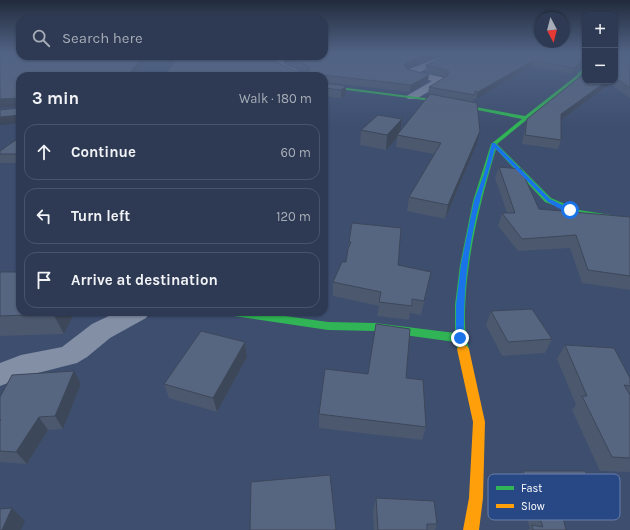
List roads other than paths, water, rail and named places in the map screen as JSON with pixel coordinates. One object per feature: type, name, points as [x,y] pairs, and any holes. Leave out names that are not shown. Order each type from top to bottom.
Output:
[{"type":"street","points":[[412,97],[441,80],[432,78]]},
{"type":"street","points":[[471,530],[476,498],[479,422],[471,381],[460,338],[460,305],[464,264],[477,201],[494,144],[576,78]]},
{"type":"street","points":[[328,86],[412,97],[526,118]]},
{"type":"street","points":[[494,144],[548,200],[558,206],[570,210],[630,220]]},
{"type":"street","points":[[0,375],[21,366],[68,356],[102,331],[130,316]]},
{"type":"street","points":[[259,316],[328,326],[375,327],[460,338]]}]
